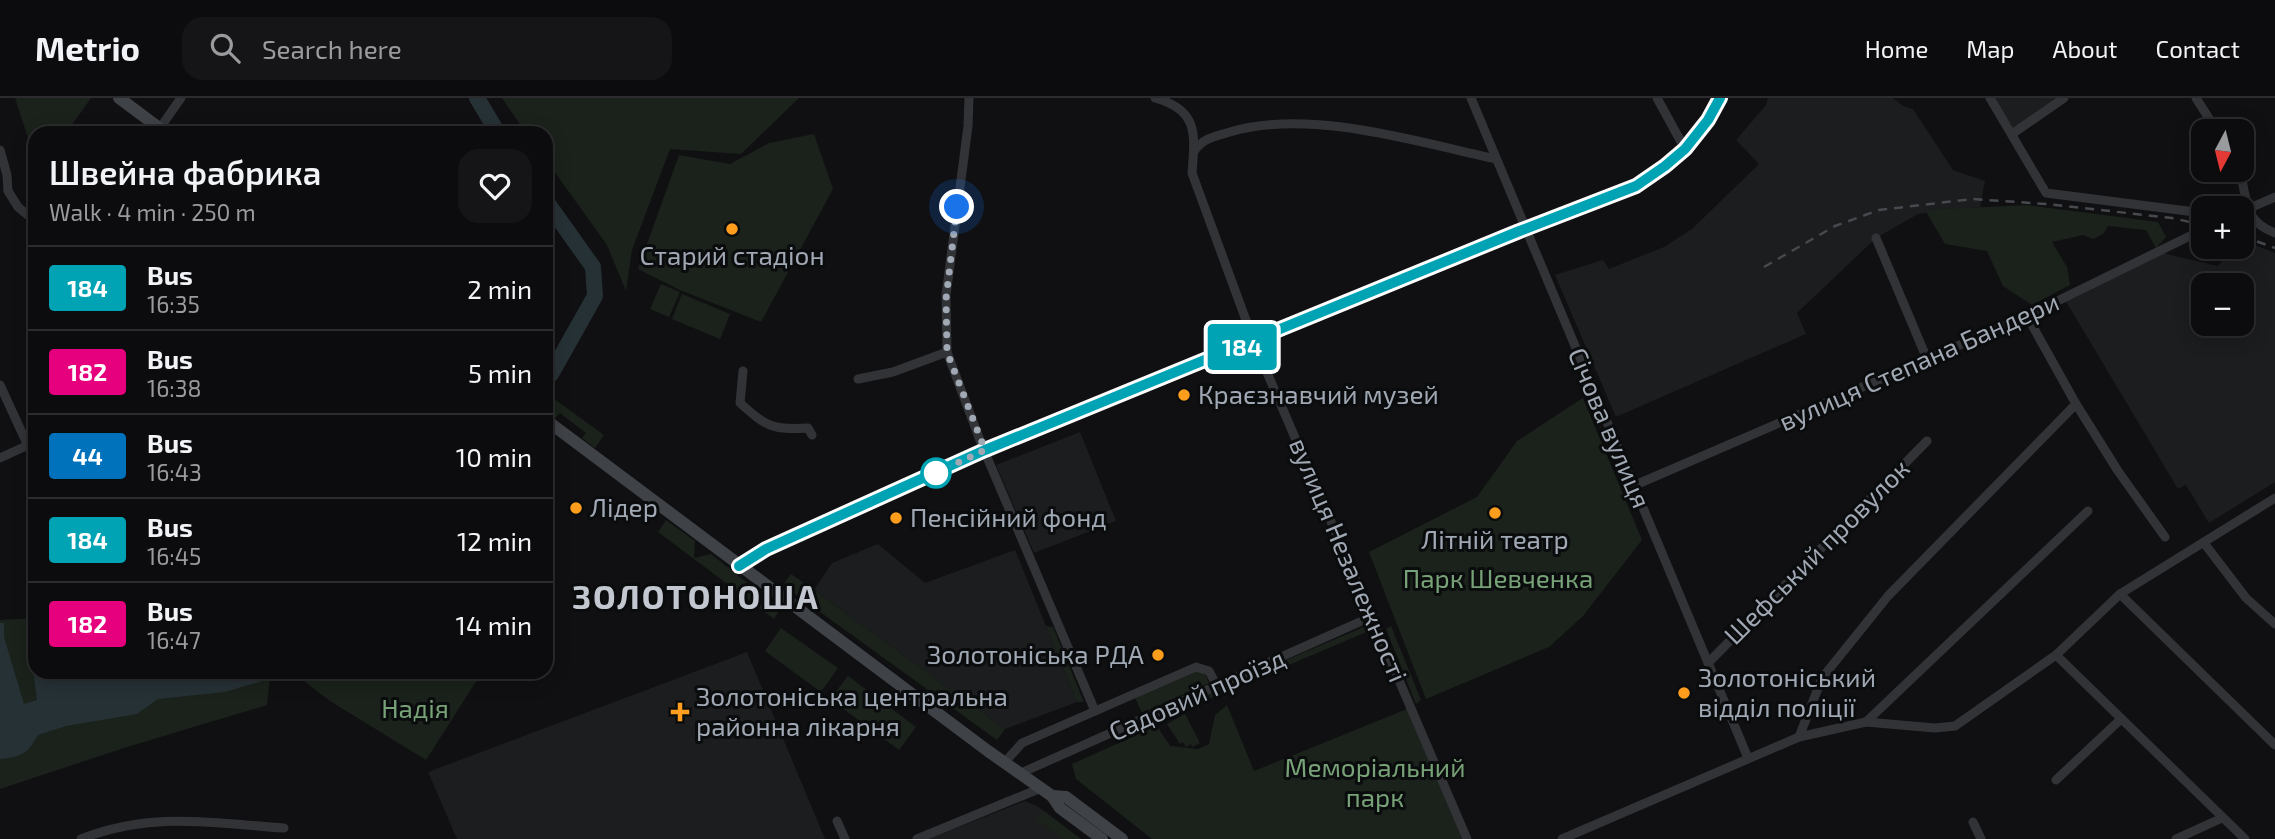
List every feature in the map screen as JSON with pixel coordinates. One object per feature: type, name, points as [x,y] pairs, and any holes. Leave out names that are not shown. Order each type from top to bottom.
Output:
[{"type":"street","points":[[119,98],[156,126]]},
{"type":"street","points":[[166,126],[181,98]]},
{"type":"street","points":[[969,98],[968,126],[949,263],[946,299],[947,352],[985,450],[1095,711]]},
{"type":"street","name":"вулиця Незалежності","points":[[1155,98],[1181,108],[1191,121],[1194,151],[1192,173],[1254,342],[1467,839]]},
{"type":"street","name":"Січова вулиця","points":[[1471,98],[1748,758]]},
{"type":"street","points":[[1657,98],[1685,149]]},
{"type":"street","points":[[739,566],[766,549],[985,450],[1636,186],[1685,149],[1705,124],[1720,98]]},
{"type":"street","points":[[1990,98],[2046,193],[2191,211]]},
{"type":"street","points":[[2012,134],[2064,98]]},
{"type":"street","points":[[2196,98],[2209,119]]},
{"type":"street","points":[[1194,151],[1202,140],[1241,128],[1283,122],[1386,134],[1496,159]]},
{"type":"street","points":[[0,150],[7,175],[4,192],[28,215]]},
{"type":"street","points":[[2254,206],[2275,197]]},
{"type":"street","points":[[2254,221],[2275,233]]},
{"type":"street","name":"вулиця Степана Бандери","points":[[1633,486],[2027,316],[2191,235]]},
{"type":"street","points":[[1876,238],[1927,359]]},
{"type":"street","points":[[2027,316],[2076,404],[2118,471],[2165,537]]},
{"type":"street","points":[[858,379],[894,372],[947,352]]},
{"type":"street","points":[[743,370],[740,404],[763,423],[785,429],[808,428],[812,435]]},
{"type":"street","points":[[0,384],[28,437]]},
{"type":"street","points":[[1799,737],[1822,678],[1888,596],[2076,404]]},
{"type":"street","points":[[553,425],[1052,796],[1060,808],[1102,839]]},
{"type":"street","name":"Шефський провулок","points":[[1708,663],[1927,441]]},
{"type":"street","points":[[0,458],[28,444]]},
{"type":"street","points":[[1562,839],[1799,737],[1866,722],[1934,728],[1955,726],[2056,655],[2120,594],[2275,498]]},
{"type":"street","points":[[1866,722],[2088,510]]},
{"type":"street","points":[[2204,543],[2246,598],[2275,624]]},
{"type":"street","points":[[2120,594],[2275,745]]},
{"type":"street","name":"Садовий проїзд","points":[[1021,774],[1373,616]]},
{"type":"street","points":[[2056,655],[2244,838]]},
{"type":"street","points":[[1005,762],[1022,743],[1196,667],[1209,671],[1217,686]]},
{"type":"street","points":[[2056,780],[2121,719]]},
{"type":"street","points":[[917,839],[1041,788]]},
{"type":"street","points":[[1052,796],[1066,797],[1122,839]]},
{"type":"street","points":[[2176,839],[2222,818]]},
{"type":"street","points":[[81,839],[135,822],[181,820],[284,828]]},
{"type":"street","points":[[837,821],[845,839]]},
{"type":"street","points":[[1973,822],[1981,839]]},
{"type":"shaded area","points":[[1768,98],[1893,98],[1903,106],[1913,109],[1953,170],[1985,181],[1980,207],[1918,214],[1876,238],[1797,313],[1806,334],[1616,417],[1555,275],[1603,260],[1609,269],[1664,247],[1692,229],[1759,164],[1736,140],[1766,105]]},
{"type":"shaded area","points":[[1990,98],[2064,98],[2012,134]]},
{"type":"shaded area","points":[[2254,245],[2275,253],[2275,482],[2209,523],[2186,485],[2178,489],[2064,298],[2158,252],[2218,266],[2224,259],[2254,259]]},
{"type":"shaded area","points":[[1080,432],[1116,521],[1034,553],[996,465]]},
{"type":"shaded area","points":[[878,544],[925,583],[1015,550],[1077,702],[1005,729],[814,590],[832,563]]},
{"type":"shaded area","points":[[0,623],[4,623],[4,637],[24,704],[37,700],[34,679],[269,679],[225,692],[158,699],[137,714],[66,726],[38,735],[23,753],[0,759]]},
{"type":"shaded area","name":"Золотоніська центральна районна лікарня","points":[[747,652],[825,839],[457,839],[428,772]]},
{"type":"shaded area","points":[[1025,801],[1037,806],[1081,839],[928,839]]},
{"type":"green space","points":[[15,98],[91,98],[71,126],[28,126],[28,138]]},
{"type":"green space","points":[[502,98],[799,98],[741,154],[670,149],[632,250],[626,291],[607,245],[553,170],[553,126],[521,126]]},
{"type":"green space","name":"Старий стадіон","points":[[814,134],[833,189],[761,322],[680,290],[638,269],[679,155],[730,164],[769,143]]},
{"type":"green space","points":[[2027,205],[2158,222],[2166,237],[2156,248],[2146,230],[2108,226],[2103,234],[2093,239],[2083,235],[2052,242],[2067,267],[2070,285],[2032,305],[2003,286],[1987,251],[1945,244],[1925,210]]},
{"type":"green space","points":[[661,284],[680,292],[669,317],[650,309]]},
{"type":"green space","points":[[682,294],[730,314],[720,339],[672,319]]},
{"type":"green space","points":[[553,398],[604,435],[595,448],[582,438],[586,433],[560,413],[555,418]]},
{"type":"green space","name":"Парк Шевченка","points":[[1583,398],[1642,540],[1583,616],[1549,647],[1426,699],[1369,552],[1477,497],[1517,441]]},
{"type":"green space","points":[[666,520],[695,541],[694,558],[711,554],[780,609],[774,619],[658,532]]},
{"type":"green space","points":[[791,574],[1005,729],[997,740],[783,585]]},
{"type":"green space","points":[[28,618],[28,679],[270,679],[267,705],[0,789],[0,620]]},
{"type":"green space","points":[[1046,626],[1053,627],[1084,702],[1077,702]]},
{"type":"green space","points":[[1366,626],[1369,631],[1188,708],[1186,703]]},
{"type":"green space","points":[[1391,626],[1421,700],[1416,704],[1386,629]]},
{"type":"green space","points":[[781,628],[838,668],[821,692],[765,651]]},
{"type":"green space","points":[[1195,672],[1204,672],[1209,683],[1142,713],[1135,698]]},
{"type":"green space","points":[[848,676],[916,727],[899,750],[830,699]]},
{"type":"green space","name":"Надія","points":[[301,679],[478,679],[426,760],[330,701]]},
{"type":"green space","name":"Меморіальний парк","points":[[1227,705],[1254,771],[1407,709],[1462,839],[1152,839],[1076,779],[1072,764],[1157,726],[1170,746],[1198,749],[1209,744],[1215,715]]},
{"type":"green space","points":[[1185,714],[1200,743],[1192,747],[1191,744],[1186,747],[1183,742],[1180,744],[1167,724]]},
{"type":"green space","points":[[1044,811],[1081,839],[1062,839],[1036,819]]},
{"type":"waterway","points":[[477,98],[494,126]]},
{"type":"waterway","points":[[553,211],[593,267],[595,296],[553,370]]},
{"type":"railway","points":[[1764,267],[1835,226],[1879,210],[1972,199],[2046,204],[2191,222]]},
{"type":"railway","points":[[2254,240],[2275,248]]},
{"type":"bus line","name":"184","points":[[739,566],[766,549],[985,450],[1636,186],[1685,149],[1708,120],[1720,98]]},
{"type":"place","name":"Старий стадіон","points":[[732,229]]},
{"type":"place","name":"Краєзнавчий музей","points":[[1184,395]]},
{"type":"place","name":"Лідер","points":[[576,508]]},
{"type":"place","name":"Літній театр","points":[[1495,513]]},
{"type":"place","name":"Пенсійний фонд","points":[[896,518]]},
{"type":"place","name":"Золотоніська РДА","points":[[1158,655]]},
{"type":"place","name":"Золотоніський відділ поліції","points":[[1684,693]]},
{"type":"place","name":"Золотоніська центральна районна лікарня","points":[[680,712]]},
{"type":"district","name":"ЗОЛОТОНОША","points":[[696,597]]},
{"type":"route","points":[[936,473],[985,450],[947,352],[946,299],[957,207]]}]
